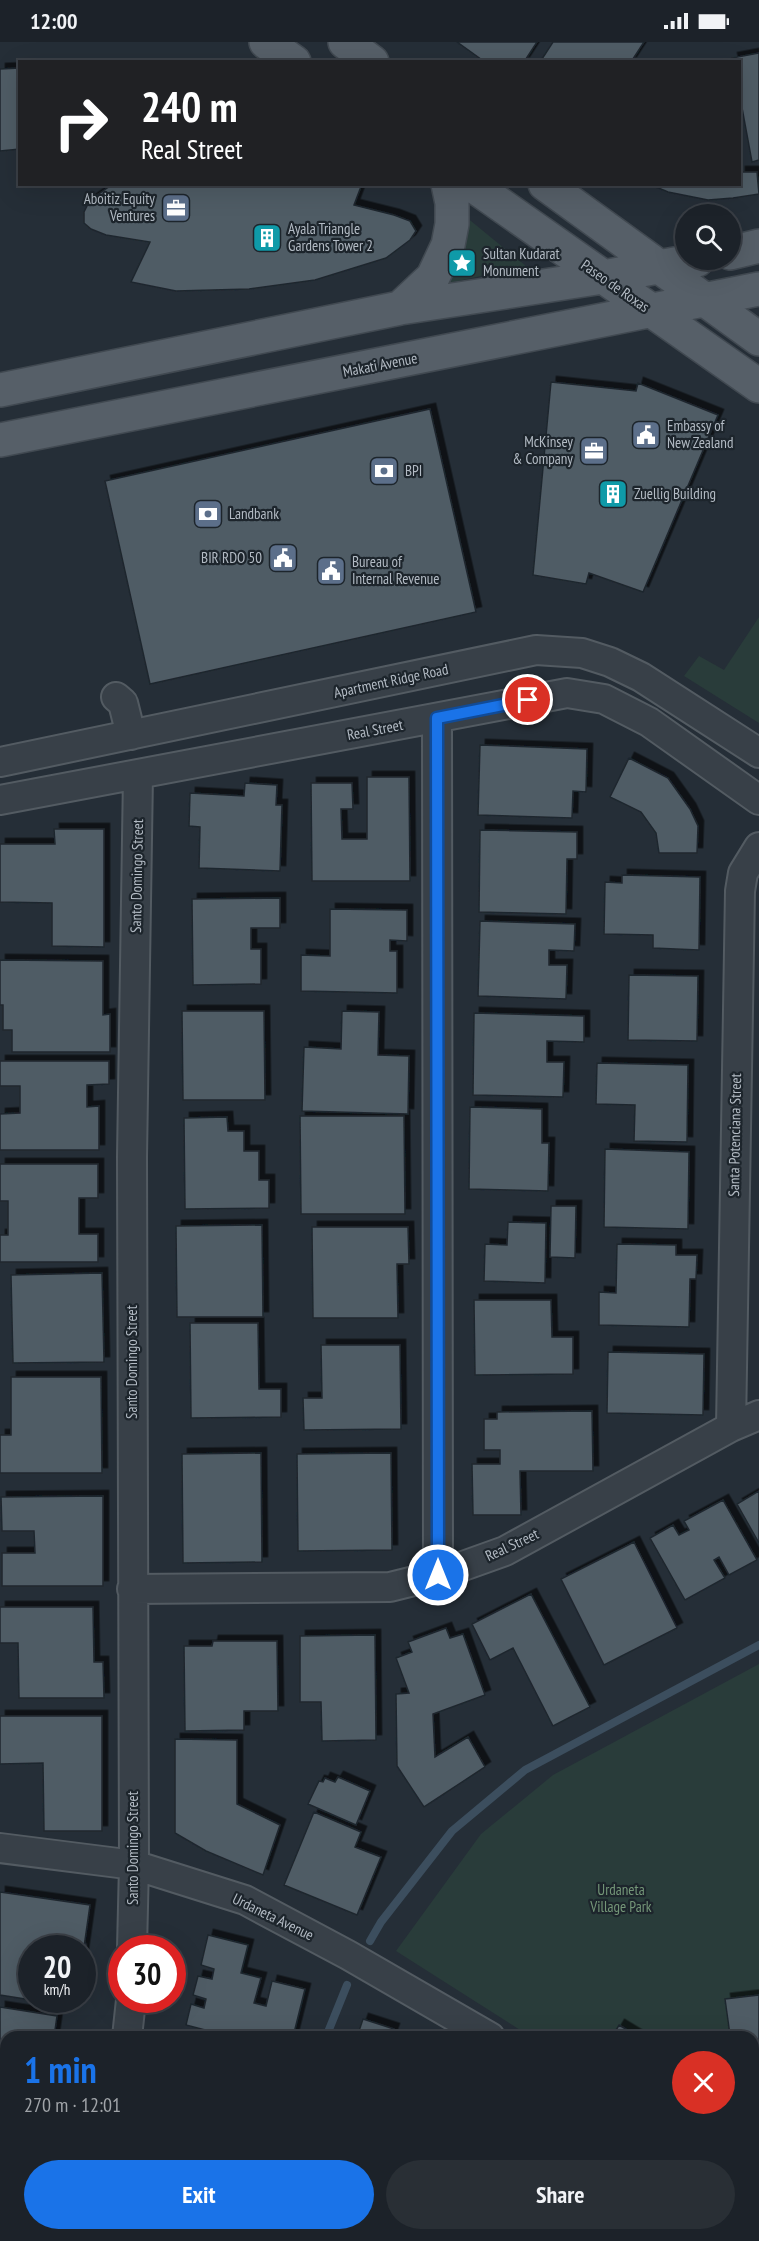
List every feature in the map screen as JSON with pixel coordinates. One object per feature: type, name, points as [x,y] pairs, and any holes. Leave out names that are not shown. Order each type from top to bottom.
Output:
[{"type":"main road","points":[[267,42],[291,60]]},
{"type":"main road","points":[[345,42],[369,60]]},
{"type":"main road","points":[[400,308],[433,277],[448,246],[452,224],[452,203],[448,186]]},
{"type":"main road","name":"Paseo de Roxas","points":[[474,186],[759,386]]},
{"type":"main road","points":[[548,186],[759,339]]},
{"type":"main road","points":[[741,250],[759,246]]},
{"type":"main road","points":[[0,390],[400,308],[675,264]]},
{"type":"main road","name":"Makati Avenue","points":[[0,440],[759,289]]},
{"type":"street","name":"Apartment Ridge Road","points":[[0,762],[536,650],[582,653],[610,662],[651,683],[759,753]]},
{"type":"street","name":"Real Street","points":[[0,800],[138,776],[567,693],[604,699],[649,722],[759,800]]},
{"type":"street","points":[[116,697],[123,703],[130,735]]},
{"type":"street","points":[[437,718],[438,1575]]},
{"type":"street","name":"Santo Domingo Street","points":[[132,1935],[132,1168],[138,776]]},
{"type":"street","name":"Santa Potenciana Street","points":[[731,1427],[740,891],[743,873],[759,847]]},
{"type":"street","name":"Real Street","points":[[132,1589],[390,1587],[438,1575],[505,1551],[731,1427],[759,1414]]},
{"type":"street","name":"Urdaneta Avenue","points":[[0,1848],[134,1865],[245,1900],[348,1955],[480,2031]]},
{"type":"street","points":[[128,2031],[130,2013]]},
{"type":"green space","points":[[460,212],[526,266],[431,287]]},
{"type":"green space","points":[[759,617],[759,723],[684,676],[699,656],[724,670]]},
{"type":"green space","name":"Urdaneta Village Park","points":[[759,1664],[759,2031],[522,2031],[396,1951],[481,1834],[553,1775]]},
{"type":"building","points":[[457,42],[537,42],[525,60],[482,60]]},
{"type":"building","points":[[553,42],[644,42],[632,60],[541,60]]},
{"type":"building","points":[[759,53],[759,160],[752,162],[741,102],[741,60],[732,60],[732,58]]},
{"type":"building","points":[[18,68],[18,149],[0,151],[0,69]]},
{"type":"building","points":[[741,172],[757,172],[759,194],[708,200],[668,192],[654,186],[741,186]]},
{"type":"building","name":"Ayala Triangle Gardens Tower 2","points":[[110,186],[361,186],[354,205],[410,221],[416,231],[410,240],[386,258],[315,280],[249,289],[176,291],[131,282],[150,242],[106,235],[91,229],[84,223],[84,212],[90,200]]},
{"type":"building","name":"Zuellig Building","points":[[551,382],[636,391],[638,383],[718,415],[643,592],[589,573],[586,584],[533,575]]},
{"type":"building","points":[[430,409],[476,612],[150,684],[105,481]]},
{"type":"building","points":[[480,745],[587,749],[586,792],[573,791],[572,818],[478,815]]},
{"type":"building","points":[[629,758],[668,778],[690,809],[698,826],[697,853],[659,853],[656,833],[641,812],[610,797]]},
{"type":"building","points":[[367,777],[409,777],[410,881],[312,881],[311,783],[352,783],[353,809],[341,809],[342,839],[367,839]]},
{"type":"building","points":[[245,783],[277,785],[276,805],[282,805],[280,871],[199,868],[200,827],[189,826],[190,793],[244,796]]},
{"type":"building","points":[[54,829],[104,829],[104,947],[52,946],[52,903],[0,902],[0,844],[55,844]]},
{"type":"building","points":[[480,830],[577,832],[577,859],[567,859],[566,914],[479,912]]},
{"type":"building","points":[[622,875],[700,877],[699,950],[653,948],[653,935],[604,934],[605,882],[622,883]]},
{"type":"building","points":[[280,898],[280,928],[251,928],[251,949],[261,949],[261,984],[193,985],[192,899]]},
{"type":"building","points":[[330,909],[407,910],[407,941],[390,940],[390,951],[397,951],[397,993],[301,991],[301,955],[330,956]]},
{"type":"building","points":[[480,921],[575,924],[574,951],[549,950],[549,965],[567,965],[566,999],[478,996]]},
{"type":"building","points":[[0,960],[103,961],[103,1015],[110,1014],[110,1052],[12,1052],[12,1030],[3,1030],[3,1005],[0,1005]]},
{"type":"building","points":[[629,975],[698,976],[697,1041],[628,1040]]},
{"type":"building","points":[[182,1011],[264,1011],[265,1100],[183,1100]]},
{"type":"building","points":[[342,1011],[379,1012],[378,1055],[409,1056],[408,1114],[302,1111],[304,1047],[341,1049]]},
{"type":"building","points":[[474,1013],[584,1016],[584,1042],[547,1041],[547,1062],[564,1062],[563,1097],[473,1095]]},
{"type":"building","points":[[0,1061],[109,1061],[109,1084],[87,1085],[87,1107],[99,1106],[99,1150],[0,1150],[0,1114],[20,1113],[20,1086],[0,1086]]},
{"type":"building","points":[[597,1063],[688,1065],[687,1142],[634,1141],[635,1105],[596,1104]]},
{"type":"building","points":[[470,1107],[542,1109],[542,1143],[549,1143],[548,1191],[469,1189]]},
{"type":"building","points":[[300,1116],[404,1116],[405,1214],[301,1214]]},
{"type":"building","points":[[227,1117],[228,1131],[244,1131],[244,1151],[259,1151],[259,1180],[269,1180],[269,1208],[185,1209],[184,1118]]},
{"type":"building","points":[[605,1149],[689,1152],[688,1229],[604,1227]]},
{"type":"building","points":[[0,1164],[98,1164],[98,1198],[79,1198],[79,1234],[98,1234],[98,1262],[0,1262],[0,1235],[8,1235],[8,1201],[0,1201]]},
{"type":"building","points":[[551,1206],[576,1206],[575,1258],[550,1257]]},
{"type":"building","points":[[508,1222],[546,1223],[545,1283],[484,1281],[485,1244],[507,1245]]},
{"type":"building","points":[[262,1225],[263,1317],[177,1317],[176,1226]]},
{"type":"building","points":[[312,1227],[408,1227],[409,1264],[397,1264],[398,1318],[313,1318]]},
{"type":"building","points":[[617,1244],[676,1245],[676,1255],[697,1255],[696,1279],[690,1279],[689,1327],[599,1325],[599,1292],[616,1293]]},
{"type":"building","points":[[102,1273],[104,1362],[13,1363],[11,1275]]},
{"type":"building","points":[[474,1300],[551,1300],[552,1337],[573,1337],[573,1374],[475,1375]]},
{"type":"building","points":[[190,1323],[258,1323],[259,1389],[281,1389],[281,1417],[191,1418]]},
{"type":"building","points":[[321,1345],[400,1345],[401,1429],[304,1430],[303,1398],[322,1398]]},
{"type":"building","points":[[608,1352],[704,1354],[703,1415],[607,1413]]},
{"type":"building","points":[[11,1377],[101,1377],[102,1473],[0,1473],[0,1435],[11,1435]]},
{"type":"building","points":[[592,1411],[593,1471],[520,1471],[521,1515],[473,1515],[472,1464],[500,1464],[500,1450],[484,1450],[484,1419],[497,1419],[497,1412]]},
{"type":"building","points":[[261,1453],[262,1562],[183,1563],[182,1454]]},
{"type":"building","points":[[391,1453],[392,1550],[298,1551],[297,1454]]},
{"type":"building","points":[[759,1491],[759,1543],[737,1504]]},
{"type":"building","points":[[103,1496],[103,1586],[2,1586],[2,1553],[35,1553],[34,1531],[2,1531],[1,1497]]},
{"type":"building","points":[[723,1500],[757,1560],[729,1575],[719,1557],[714,1560],[725,1578],[685,1600],[650,1538],[673,1525],[679,1535],[689,1530],[684,1521]]},
{"type":"building","points":[[634,1542],[677,1628],[604,1665],[561,1579]]},
{"type":"building","points":[[531,1594],[590,1707],[553,1726],[513,1648],[490,1660],[472,1624]]},
{"type":"building","points":[[0,1607],[93,1607],[94,1662],[103,1662],[104,1698],[19,1698],[18,1643],[0,1643]]},
{"type":"building","points":[[446,1628],[450,1638],[463,1634],[485,1695],[433,1714],[435,1757],[468,1737],[485,1767],[424,1807],[397,1766],[396,1694],[409,1693],[396,1658],[412,1652],[408,1642]]},
{"type":"building","points":[[375,1635],[376,1740],[322,1741],[321,1702],[300,1702],[300,1636]]},
{"type":"building","points":[[213,1641],[277,1641],[278,1711],[244,1711],[244,1730],[185,1731],[184,1646],[212,1646]]},
{"type":"building","points":[[0,1716],[102,1716],[102,1831],[44,1831],[43,1763],[0,1764]]},
{"type":"building","points":[[175,1739],[237,1740],[237,1804],[280,1825],[263,1875],[206,1851],[175,1833]]},
{"type":"building","points":[[338,1777],[370,1791],[356,1825],[308,1804],[319,1781],[323,1782],[325,1778],[335,1782]]},
{"type":"building","points":[[314,1812],[361,1832],[355,1847],[381,1857],[357,1915],[284,1885]]},
{"type":"building","points":[[0,1892],[90,1905],[86,1935],[18,1935],[18,1998],[0,1995]]},
{"type":"building","points":[[208,1935],[248,1945],[241,1973],[261,1978],[254,2003],[266,2006],[272,1981],[305,1989],[294,2031],[209,2031],[186,2025],[191,2004],[204,2008],[206,1999],[193,1995],[198,1976],[212,1979],[214,1969],[201,1965]]},
{"type":"building","points":[[759,1995],[759,2031],[729,2031],[725,1999]]},
{"type":"building","points":[[0,2007],[18,2010],[18,2013],[57,2016],[55,2031],[0,2031]]},
{"type":"building","points":[[363,2019],[394,2029],[393,2031],[359,2031]]},
{"type":"building","points":[[619,2025],[629,2031],[616,2031]]},
{"type":"waterway","points":[[370,1941],[381,1922],[452,1831],[525,1770],[759,1645]]},
{"type":"waterway","points":[[328,2031],[347,1985]]},
{"type":"place","name":"Aboitiz Equity Ventures","points":[[176,208]]},
{"type":"place","name":"Ayala Triangle Gardens Tower 2","points":[[267,238]]},
{"type":"place","name":"Sultan Kudarat Monument","points":[[462,263]]},
{"type":"place","name":"Embassy of New Zealand","points":[[646,435]]},
{"type":"place","name":"McKinsey & Company","points":[[594,451]]},
{"type":"place","name":"BPI","points":[[384,471]]},
{"type":"place","name":"Zuellig Building","points":[[613,494]]},
{"type":"place","name":"Landbank","points":[[208,514]]},
{"type":"place","name":"BIR RDO 50","points":[[283,558]]},
{"type":"place","name":"Bureau of Internal Revenue","points":[[331,571]]},
{"type":"route","points":[[438,1575],[437,718],[528,700]]}]
